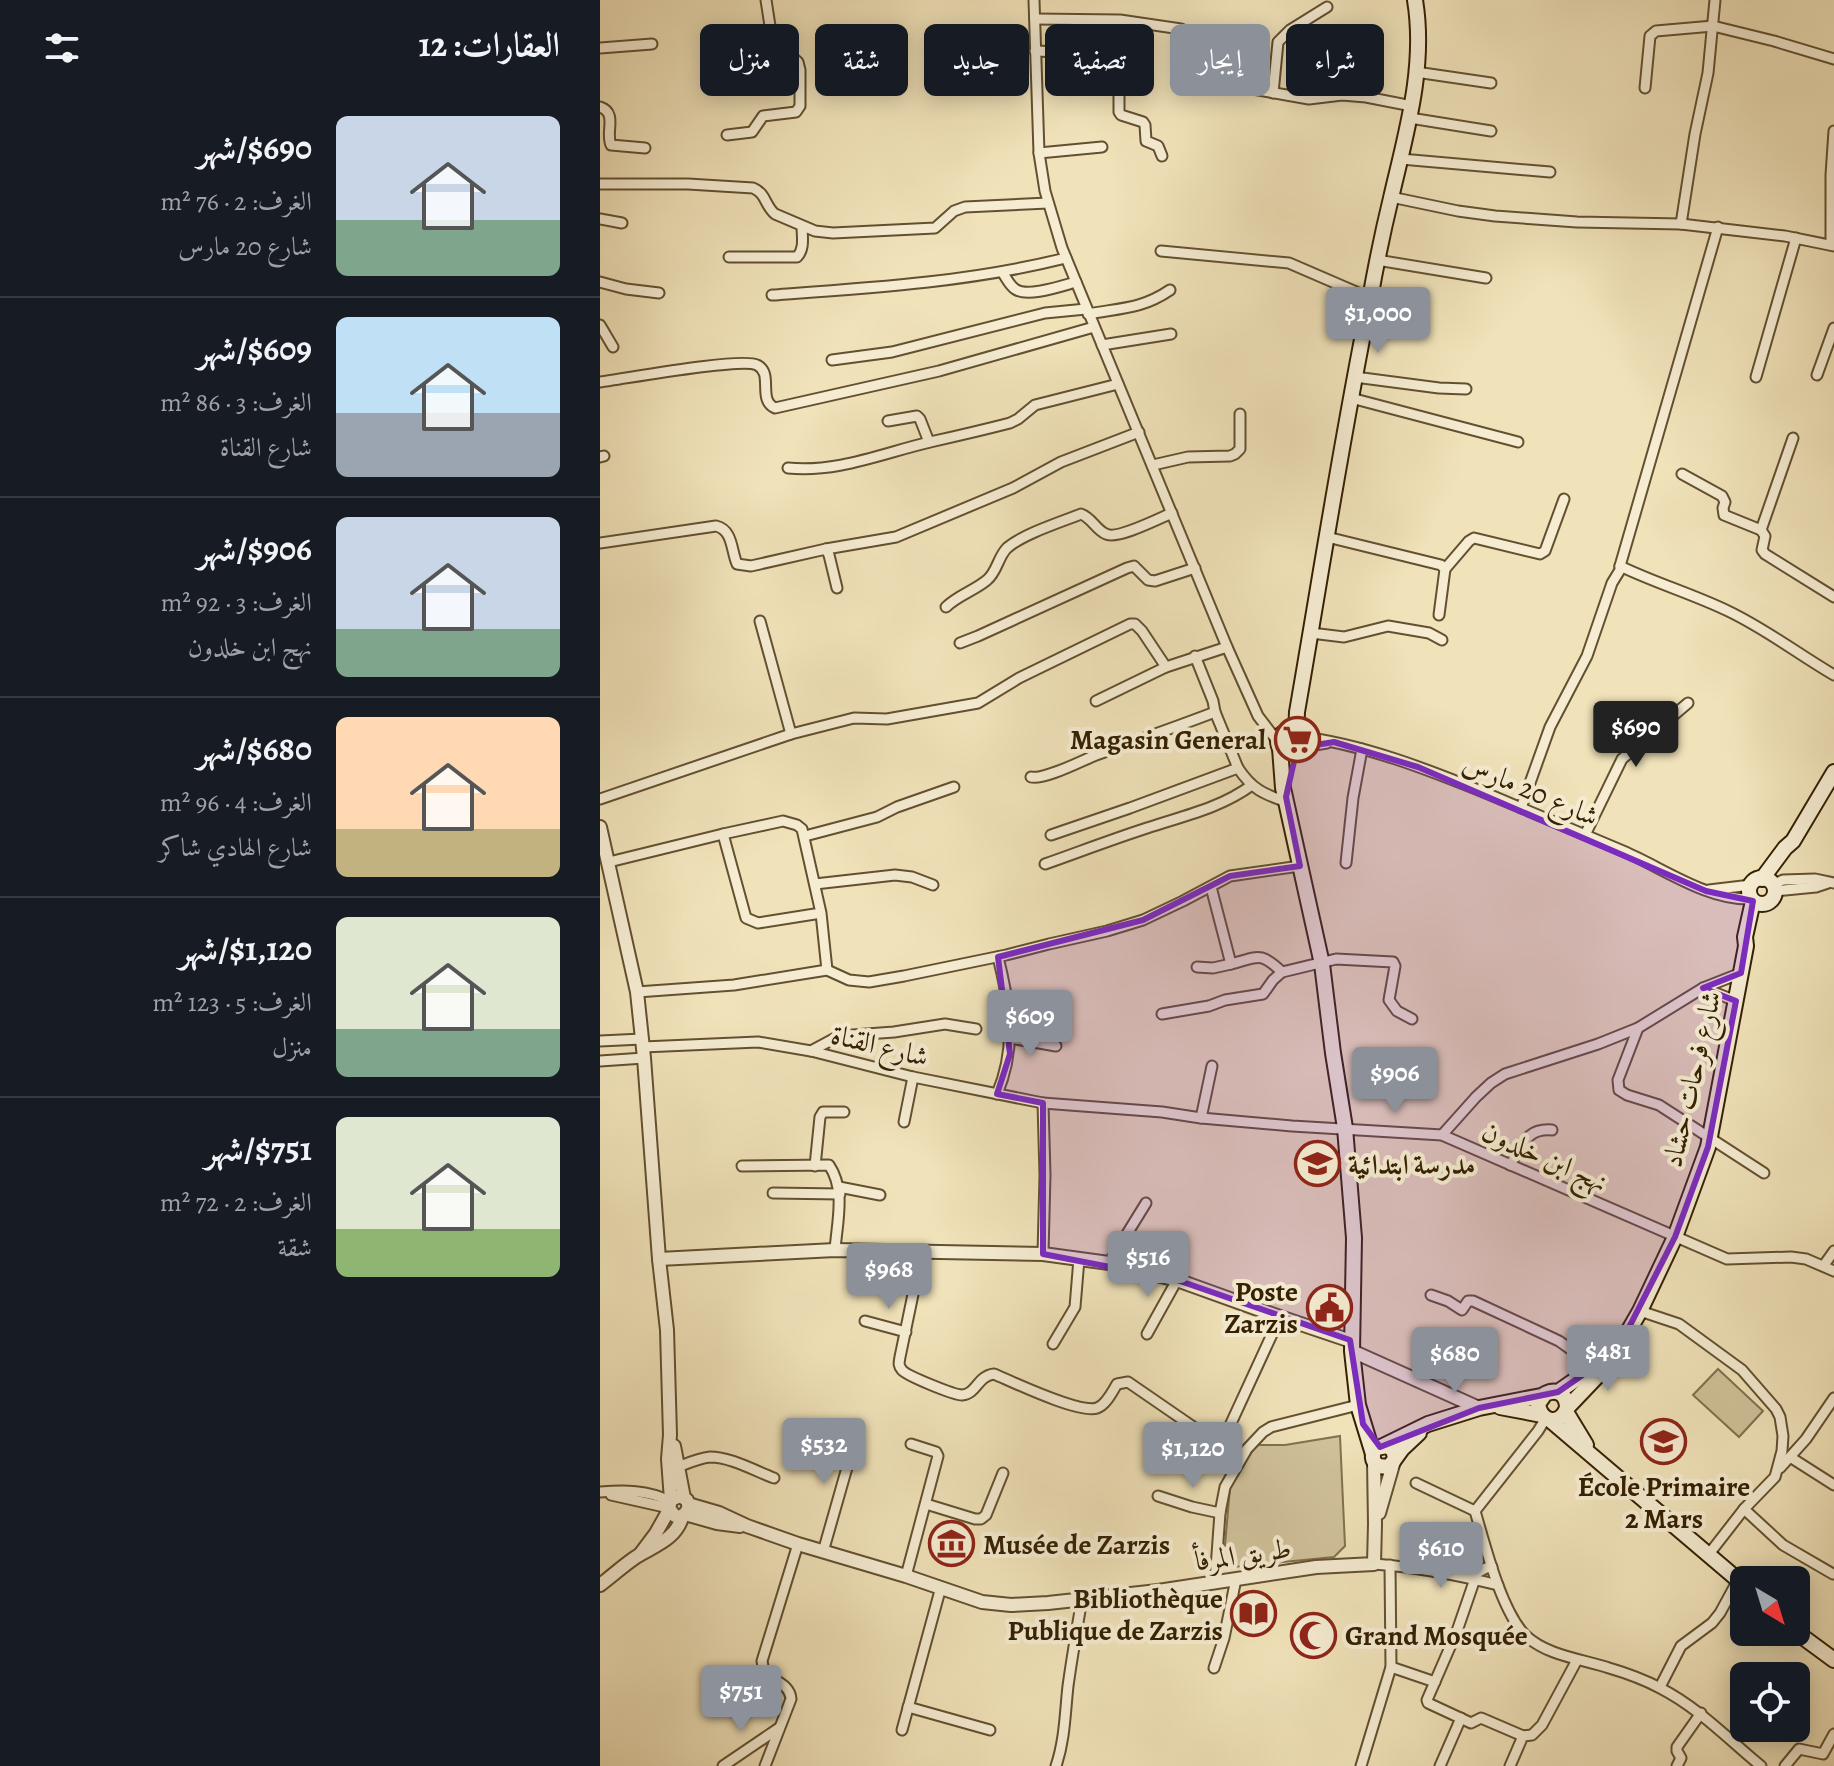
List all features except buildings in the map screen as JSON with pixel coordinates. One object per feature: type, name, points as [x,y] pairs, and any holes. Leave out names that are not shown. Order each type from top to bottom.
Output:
[{"type":"main road","points":[[1377,1452],[1363,1424],[1358,1405],[1352,1346],[1354,1238],[1345,1128],[1322,964],[1281,775],[1297,712],[1377,260],[1411,112],[1416,72],[1415,0]]},
{"type":"main road","points":[[1762,891],[1792,851],[1793,841],[1834,772]]},
{"type":"main road","name":"شارع فرحات حشاد","points":[[1566,1410],[1617,1351],[1675,1237],[1708,1147],[1746,946],[1745,937],[1762,891]]},
{"type":"main road","name":"شارع فرحات حشاد","points":[[1558,1392],[1617,1351]]},
{"type":"main road","points":[[1377,1452],[1428,1424],[1547,1392],[1558,1392],[1565,1399],[1566,1410],[1587,1450]]},
{"type":"main road","points":[[1541,1396],[1538,1408],[1546,1418],[1730,1572]]},
{"type":"main road","points":[[1485,1407],[1559,1419],[1566,1410]]},
{"type":"main road","points":[[1394,1459],[1428,1424]]},
{"type":"main road","points":[[1377,1452],[1393,1450],[1394,1459]]},
{"type":"main road","points":[[1810,1642],[1834,1660]]},
{"type":"street","points":[[727,135],[752,132],[763,116],[796,112],[800,106],[798,62],[772,39],[766,0]]},
{"type":"street","points":[[1034,0],[1039,153],[1048,203],[1066,258],[1258,716],[1289,742]]},
{"type":"street","points":[[1681,224],[1705,88],[1715,0]]},
{"type":"street","points":[[1273,93],[1278,42],[1290,30],[1327,7]]},
{"type":"street","points":[[1035,19],[1120,20],[1170,27]]},
{"type":"street","points":[[1645,88],[1650,36],[1656,31],[1713,26],[1834,59]]},
{"type":"street","points":[[600,48],[652,44]]},
{"type":"street","points":[[1035,51],[1116,54],[1119,57],[1119,112],[1143,122],[1146,141],[1158,146],[1162,156]]},
{"type":"street","points":[[1416,72],[1491,83]]},
{"type":"street","points":[[1270,92],[1309,99],[1352,95],[1491,131]]},
{"type":"street","points":[[600,107],[610,114],[608,137],[611,145],[645,148]]},
{"type":"street","points":[[1391,197],[1458,211],[1531,219],[1718,227],[1833,245],[1831,175],[1834,131]]},
{"type":"street","points":[[1039,153],[1102,147]]},
{"type":"street","points":[[1401,159],[1550,172]]},
{"type":"street","points":[[600,184],[753,188],[760,190],[775,214],[815,231],[833,233],[935,228],[954,211],[965,207],[1048,203]]},
{"type":"street","points":[[600,219],[622,223]]},
{"type":"street","points":[[729,257],[797,257],[802,252],[802,226]]},
{"type":"street","points":[[1521,808],[1550,727],[1581,669],[1612,583],[1620,570],[1718,227]]},
{"type":"street","points":[[1756,377],[1796,238]]},
{"type":"street","points":[[1161,251],[1289,263],[1370,298]]},
{"type":"street","points":[[772,295],[954,279],[1066,258]]},
{"type":"street","points":[[1377,260],[1486,278]]},
{"type":"street","points":[[1002,272],[1012,286],[1023,292],[1076,282]]},
{"type":"street","points":[[600,282],[659,293]]},
{"type":"street","points":[[832,360],[892,352],[1045,313],[1142,305],[1170,290]]},
{"type":"street","points":[[600,325],[613,347]]},
{"type":"street","points":[[600,382],[721,364],[758,365],[764,372],[766,399],[775,408],[939,371],[1094,327]]},
{"type":"street","points":[[1817,375],[1834,328]]},
{"type":"street","points":[[1102,345],[1171,334]]},
{"type":"street","points":[[1355,377],[1466,389]]},
{"type":"street","points":[[788,468],[818,468],[871,459],[1010,423],[1035,405],[1118,384]]},
{"type":"street","points":[[1351,398],[1518,442]]},
{"type":"street","points":[[1153,465],[1188,457],[1235,454],[1240,449],[1240,414]]},
{"type":"street","points":[[888,421],[917,416],[929,442]]},
{"type":"street","points":[[600,543],[723,527],[728,533],[737,564],[751,566],[896,537],[1013,488],[1061,462],[1139,432]]},
{"type":"street","points":[[1761,530],[1793,438]]},
{"type":"street","points":[[1682,474],[1722,496],[1724,515],[1761,530],[1765,536],[1762,547],[1765,554],[1834,597]]},
{"type":"street","points":[[1439,615],[1445,569],[1469,541],[1474,538],[1540,554],[1545,551],[1564,499]]},
{"type":"street","points":[[946,607],[956,597],[989,579],[1005,550],[1041,530],[1081,514],[1104,534],[1111,536],[1172,513]]},
{"type":"street","points":[[1327,537],[1441,565],[1445,569]]},
{"type":"street","points":[[826,549],[837,588]]},
{"type":"street","points":[[960,643],[1127,568],[1134,566],[1148,580],[1155,581],[1195,568]]},
{"type":"street","points":[[1620,566],[1728,611],[1767,631],[1834,675]]},
{"type":"street","points":[[760,621],[791,734]]},
{"type":"street","points":[[600,799],[791,734],[854,718],[887,719],[978,703],[1019,678],[1130,624],[1135,624],[1142,631],[1166,667]]},
{"type":"street","points":[[1311,633],[1344,637],[1388,626],[1429,633],[1442,640]]},
{"type":"street","points":[[1096,701],[1166,667],[1227,647]]},
{"type":"street","points":[[1195,656],[1238,768],[1252,785],[1266,794],[1286,800]]},
{"type":"street","points":[[1585,835],[1622,759],[1688,703]]},
{"type":"street","points":[[1031,777],[1039,779],[1215,712]]},
{"type":"street","name":"شارع 20 مارس","points":[[1289,742],[1334,742],[1453,779],[1730,899],[1762,891],[1831,883]]},
{"type":"street","points":[[1346,863],[1362,749]]},
{"type":"street","points":[[1051,835],[1238,768]]},
{"type":"street","points":[[1045,864],[1209,808],[1239,795],[1252,785]]},
{"type":"street","points":[[805,836],[877,817],[954,787]]},
{"type":"street","points":[[609,862],[783,821],[797,825],[805,836],[815,884],[827,970]]},
{"type":"street","points":[[600,827],[637,992],[667,1330],[668,1459],[677,1506],[639,1555]]},
{"type":"street","points":[[723,834],[746,918],[758,923],[821,913]]},
{"type":"street","points":[[637,992],[734,985],[827,970],[849,980],[869,982],[904,976],[1107,931],[1143,920],[1230,876],[1300,866]]},
{"type":"street","points":[[815,884],[895,875],[933,885]]},
{"type":"street","points":[[1211,887],[1231,964]]},
{"type":"street","points":[[1197,967],[1213,968],[1260,956],[1282,972]]},
{"type":"street","points":[[997,1094],[1010,1054],[1007,991],[998,957]]},
{"type":"street","points":[[1162,1014],[1263,994],[1282,972],[1336,959],[1393,962],[1395,966],[1389,1000],[1397,1011],[1412,1019]]},
{"type":"street","points":[[1442,1135],[1476,1097],[1505,1074],[1638,1028],[1703,988],[1741,973]]},
{"type":"street","points":[[1703,988],[1736,1001]]},
{"type":"street","points":[[811,1051],[839,1036],[945,1024],[976,1029]]},
{"type":"street","points":[[1638,1028],[1618,1080],[1619,1090],[1659,1105],[1764,1173]]},
{"type":"street","points":[[1010,1038],[1056,1046]]},
{"type":"street","points":[[600,1041],[643,1048]]},
{"type":"street","name":"شارع القناة","points":[[643,1048],[746,1041],[773,1043],[913,1077],[1043,1103],[1345,1128]]},
{"type":"street","points":[[600,1061],[643,1048]]},
{"type":"street","points":[[1201,1118],[1212,1066]]},
{"type":"street","points":[[904,1122],[913,1077]]},
{"type":"street","points":[[1043,1103],[1043,1254]]},
{"type":"street","points":[[815,1166],[820,1117],[823,1112],[844,1112]]},
{"type":"street","name":"نهج ابن خلدون","points":[[1345,1128],[1442,1135],[1727,1259],[1791,1257],[1806,1259],[1834,1271]]},
{"type":"street","points":[[1510,1165],[1529,1134],[1540,1129],[1552,1130]]},
{"type":"street","points":[[742,1166],[829,1165],[840,1190],[835,1250]]},
{"type":"street","points":[[773,1193],[840,1190],[880,1195]]},
{"type":"street","points":[[1109,1263],[1146,1203]]},
{"type":"street","points":[[659,1259],[835,1250],[1043,1254],[1109,1263],[1177,1280],[1280,1317],[1485,1407]]},
{"type":"street","points":[[922,1251],[900,1357],[900,1368],[911,1376],[965,1394],[975,1388],[984,1376],[994,1374],[1082,1409],[1103,1405],[1117,1384],[1128,1382],[1240,1459]]},
{"type":"street","points":[[1824,1265],[1834,1251]]},
{"type":"street","points":[[1053,1344],[1075,1307],[1079,1259]]},
{"type":"street","points":[[1147,1334],[1177,1280]]},
{"type":"street","points":[[1431,1295],[1462,1310],[1468,1301],[1473,1301],[1559,1341],[1573,1351],[1580,1361],[1592,1367]]},
{"type":"street","points":[[1640,1311],[1679,1324],[1742,1370],[1769,1400],[1776,1409],[1782,1427],[1778,1471]]},
{"type":"street","points":[[1221,1445],[1280,1317]]},
{"type":"street","points":[[865,1321],[906,1332]]},
{"type":"street","points":[[1709,1554],[1806,1439],[1834,1398]]},
{"type":"street","points":[[1215,1582],[1225,1487],[1247,1449],[1271,1427],[1358,1405]]},
{"type":"street","points":[[1475,1511],[1546,1418]]},
{"type":"street","points":[[823,1552],[858,1429]]},
{"type":"street","points":[[668,1539],[678,1529],[678,1467],[670,1435]]},
{"type":"street","points":[[906,1576],[938,1456],[936,1452],[911,1444]]},
{"type":"street","points":[[1377,1452],[1374,1564],[1498,1585]]},
{"type":"street","points":[[678,1467],[710,1457],[725,1459],[774,1478]]},
{"type":"street","points":[[1790,1457],[1834,1485]]},
{"type":"street","points":[[1375,1524],[1394,1459]]},
{"type":"street","points":[[926,1504],[981,1519],[986,1515],[1003,1473]]},
{"type":"street","points":[[1416,1483],[1475,1511],[1498,1585],[1515,1623],[1527,1636],[1537,1644],[1577,1660],[1608,1667],[1660,1687],[1701,1713],[1759,1765]]},
{"type":"street","points":[[600,1492],[649,1493],[717,1523]]},
{"type":"street","points":[[1158,1496],[1220,1513]]},
{"type":"street","points":[[677,1506],[719,1513],[747,1526]]},
{"type":"street","points":[[1744,1509],[1783,1545],[1833,1574]]},
{"type":"street","points":[[600,1585],[639,1555],[691,1527],[717,1523],[747,1526]]},
{"type":"street","name":"طريق المرفأ","points":[[747,1526],[982,1602],[1011,1605],[1082,1599],[1316,1567],[1374,1564]]},
{"type":"street","points":[[765,1766],[791,1699],[785,1686],[764,1672],[762,1661],[798,1544]]},
{"type":"street","points":[[1361,1766],[1391,1667],[1390,1565]]},
{"type":"street","points":[[1492,1567],[1477,1573],[1428,1703],[1473,1723],[1481,1718],[1523,1736],[1532,1735],[1542,1725],[1577,1660]]},
{"type":"street","points":[[1214,1668],[1224,1638],[1236,1579]]},
{"type":"street","points":[[902,1730],[941,1587]]},
{"type":"street","points":[[1660,1687],[1681,1646],[1712,1623],[1730,1598]]},
{"type":"street","points":[[1056,1766],[1066,1722],[1068,1688],[1082,1599]]},
{"type":"street","points":[[1391,1667],[1435,1682]]},
{"type":"street","points":[[908,1707],[990,1730]]},
{"type":"street","points":[[1677,1766],[1681,1758],[1677,1747],[1701,1713]]},
{"type":"street","points":[[1440,1766],[1461,1718]]},
{"type":"street","points":[[723,1766],[779,1728]]},
{"type":"street","points":[[1785,1766],[1799,1749],[1823,1754],[1834,1734]]},
{"type":"street","points":[[1510,1766],[1523,1736]]},
{"type":"highlighted area","points":[[1334,742],[1418,767],[1706,891],[1753,901],[1741,973],[1703,988],[1736,1001],[1708,1147],[1675,1237],[1617,1351],[1558,1392],[1479,1408],[1380,1447],[1363,1424],[1350,1340],[1177,1280],[1043,1254],[1043,1103],[997,1094],[1010,1054],[998,957],[1143,920],[1230,876],[1300,866],[1286,797],[1297,748]]},
{"type":"shaded area","points":[[1718,1369],[1763,1411],[1739,1437],[1693,1395]]},
{"type":"shaded area","points":[[1340,1436],[1345,1546],[1334,1557],[1223,1568],[1230,1488],[1256,1445],[1285,1445]]},
{"type":"place","name":"Magasin General","points":[[1297,739]]},
{"type":"place","name":"مدرسة ابتدائية","points":[[1317,1164]]},
{"type":"place","name":"Poste Zarzis","points":[[1329,1307]]},
{"type":"place","name":"École Primaire 2 Mars","points":[[1664,1441]]},
{"type":"place","name":"Musée de Zarzis","points":[[952,1544]]},
{"type":"place","name":"Bibliothèque Publique de Zarzis","points":[[1254,1614]]},
{"type":"place","name":"Grand Mosquée","points":[[1314,1635]]}]
